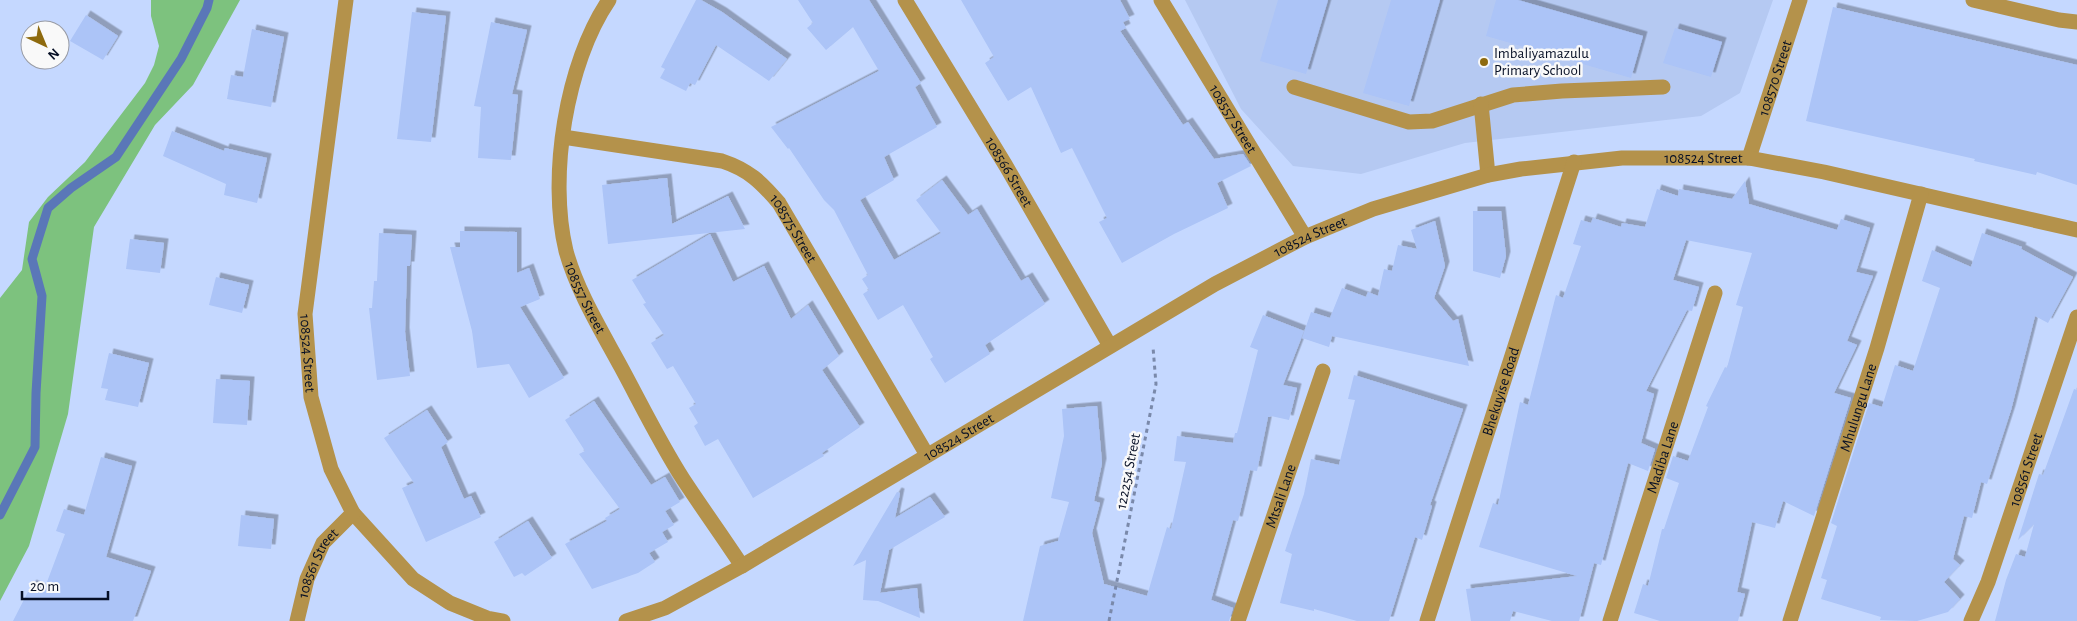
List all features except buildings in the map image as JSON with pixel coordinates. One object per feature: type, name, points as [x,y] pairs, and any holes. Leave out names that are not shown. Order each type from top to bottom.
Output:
[{"type":"street","name":"108524 Street","points":[[346,0],[305,314],[311,397],[331,469],[353,513],[413,579],[450,602],[487,618],[503,621]]},
{"type":"street","name":"108557 Street","points":[[609,0],[592,28],[578,62],[568,104],[563,137],[560,192],[561,222],[566,252],[581,291],[604,336],[682,477],[742,566]]},
{"type":"street","name":"108566 Street","points":[[905,0],[1006,166],[1110,346]]},
{"type":"street","name":"108557 Street","points":[[1162,0],[1305,237]]},
{"type":"street","name":"108570 Street","points":[[1749,158],[1800,0]]},
{"type":"street","points":[[1973,0],[2058,20],[2077,22]]},
{"type":"street","points":[[1294,87],[1409,122],[1432,121],[1513,95],[1663,87]]},
{"type":"street","points":[[1481,104],[1488,175]]},
{"type":"street","name":"108575 Street","points":[[563,137],[722,161],[740,167],[755,177],[779,203],[927,456]]},
{"type":"street","name":"108524 Street","points":[[626,621],[665,608],[742,566],[1215,284],[1305,237],[1373,209],[1488,175],[1574,162],[1622,158],[1749,158],[1824,172],[2077,230]]},
{"type":"street","name":"Bhekuyise Road","points":[[1427,621],[1574,162]]},
{"type":"street","name":"Mhulungu Lane","points":[[1790,621],[1877,348],[1921,194]]},
{"type":"street","name":"Madiba Lane","points":[[1610,621],[1715,293]]},
{"type":"street","name":"108561 Street","points":[[1971,621],[1988,582],[2077,317]]},
{"type":"street","name":"Mtsali Lane","points":[[1238,621],[1323,371]]},
{"type":"street","name":"108561 Street","points":[[297,621],[307,579],[323,543],[353,513]]},
{"type":"path","name":"122254 Street","points":[[1109,621],[1156,384],[1150,324]]},
{"type":"shaded area","name":"Imbaliyamazulu Primary School","points":[[1185,0],[1773,0],[1740,93],[1701,116],[1465,143],[1361,174],[1293,166],[1241,109]]},
{"type":"green space","points":[[151,0],[240,0],[193,85],[155,125],[94,227],[68,414],[29,546],[0,601],[0,298],[22,270],[29,222],[48,197],[85,162],[145,83],[154,65],[159,46],[151,16]]},
{"type":"waterway","points":[[0,515],[35,447],[36,393],[42,296],[32,259],[48,208],[71,188],[116,157],[181,59],[207,8],[209,0]]},
{"type":"place","name":"Imbaliyamazulu Primary School","points":[[1484,62]]}]
